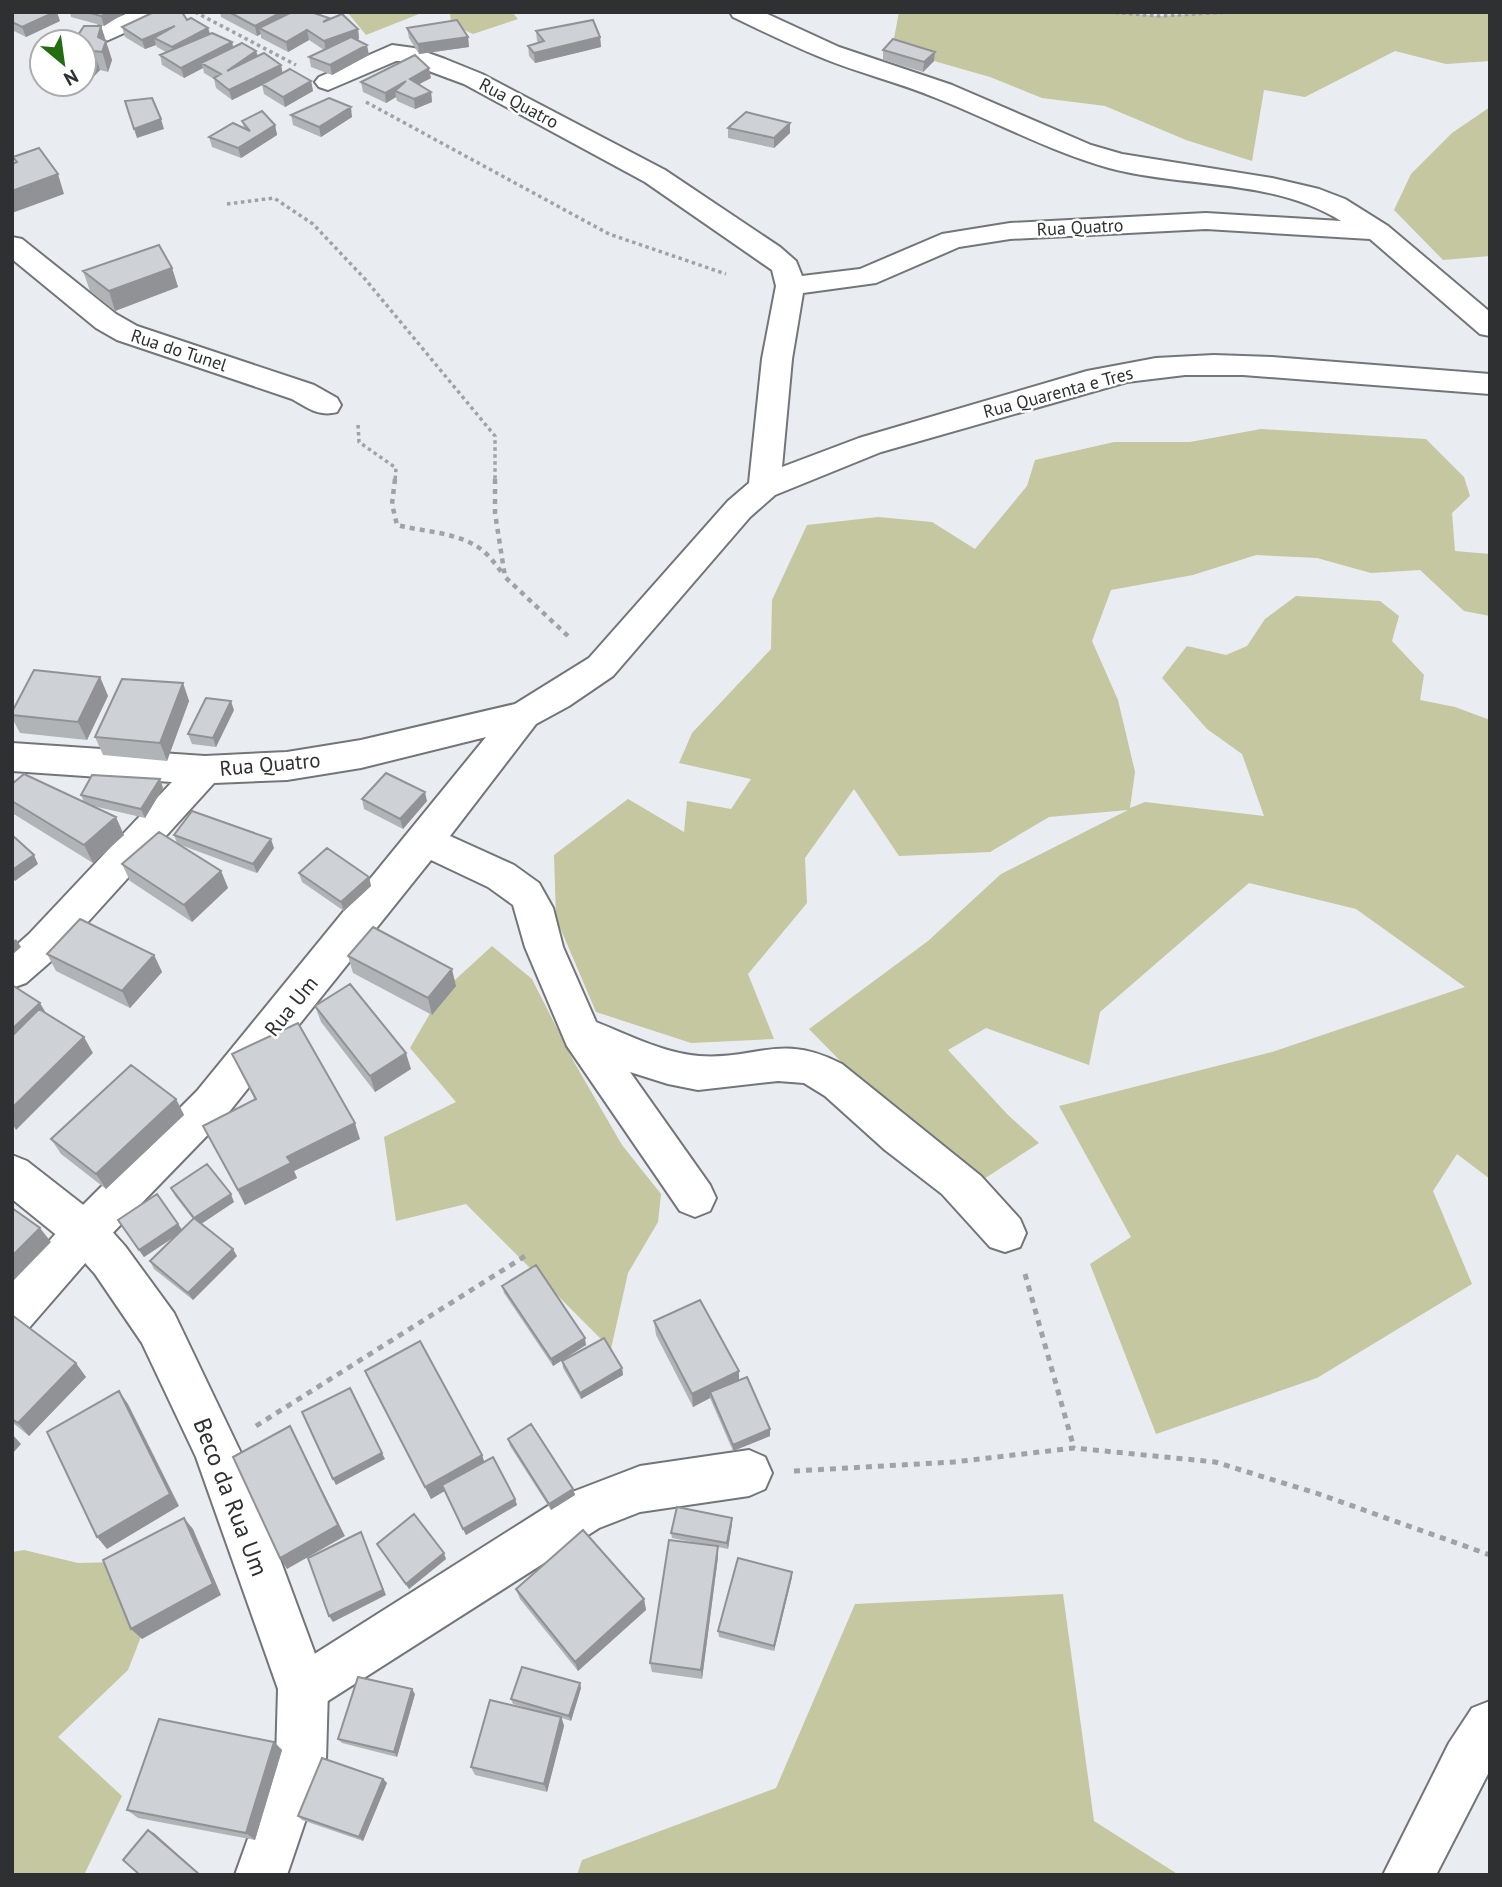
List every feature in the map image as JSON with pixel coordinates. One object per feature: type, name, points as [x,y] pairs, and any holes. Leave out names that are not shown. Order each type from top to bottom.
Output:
[{"type":"street","points":[[98,36],[151,12]]},
{"type":"street","points":[[742,12],[831,52],[943,91],[1081,151],[1119,162],[1226,177],[1309,195],[1335,205],[1378,232],[1490,327]]},
{"type":"street","name":"Rua Quatro","points":[[328,82],[381,57],[405,52],[473,79],[655,176],[770,253],[786,267],[790,286],[866,277],[952,240],[1010,231],[1206,221],[1378,232]]},
{"type":"street","name":"Rua do Tunel","points":[[12,245],[106,321],[127,333],[303,392],[326,405]]},
{"type":"street","points":[[524,715],[557,697],[601,667],[739,509],[764,487],[777,359],[790,286]]},
{"type":"street","name":"Rua Quarenta e Tres","points":[[764,487],[870,445],[1125,371],[1196,364],[1264,365],[1490,384]]},
{"type":"street","name":"Rua Quatro","points":[[12,757],[205,770],[288,766],[361,754],[524,715]]},
{"type":"street","name":"Rua Um","points":[[12,1314],[85,1232],[211,1104],[524,715]]},
{"type":"street","points":[[12,972],[43,945],[205,770]]},
{"type":"street","points":[[425,841],[501,876],[526,894],[534,908],[544,947],[581,1034],[695,1198]]},
{"type":"street","points":[[581,1034],[657,1063],[697,1073],[770,1066],[802,1066],[817,1070],[844,1088],[892,1131],[967,1190],[1005,1233]]},
{"type":"street","name":"Beco da Rua Um","points":[[12,1174],[85,1232],[110,1259],[158,1328],[217,1451],[303,1689],[301,1760],[261,1875]]},
{"type":"street","points":[[303,1689],[584,1510],[640,1489],[749,1473]]},
{"type":"street","points":[[1409,1875],[1449,1795],[1490,1726]]},
{"type":"path","points":[[195,12],[609,234],[711,271],[790,286]]},
{"type":"path","points":[[1108,12],[1160,16],[1230,12]]},
{"type":"path","points":[[227,204],[274,198],[313,224],[420,342],[495,436],[495,513],[505,577]]},
{"type":"path","points":[[326,405],[358,421],[359,442],[396,468],[392,504],[397,525],[424,533],[458,537],[482,550],[505,577],[601,667]]},
{"type":"path","points":[[1005,1233],[1021,1259],[1074,1448]]},
{"type":"path","points":[[217,1451],[530,1253]]},
{"type":"path","points":[[749,1473],[954,1462],[1074,1448],[1215,1462],[1315,1493],[1490,1555]]},
{"type":"green space","points":[[424,12],[366,35],[348,13]]},
{"type":"green space","points":[[450,12],[512,12],[518,19],[473,34],[451,24]]},
{"type":"green space","points":[[899,12],[1108,12],[1159,16],[1230,12],[1490,12],[1490,61],[1446,64],[1395,51],[1305,97],[1264,90],[1252,161],[1186,140],[1105,106],[1042,98],[990,77],[892,49]]},
{"type":"green space","points":[[1490,107],[1490,256],[1443,260],[1394,210],[1411,174],[1452,133]]},
{"type":"green space","points":[[1261,429],[1426,439],[1464,477],[1470,496],[1452,513],[1455,551],[1490,554],[1490,616],[1464,611],[1420,570],[1371,573],[1317,558],[1256,555],[1193,575],[1111,590],[1092,641],[1118,700],[1135,772],[1130,808],[1145,802],[1264,816],[1242,754],[1207,729],[1162,678],[1187,646],[1226,655],[1247,646],[1265,619],[1296,596],[1380,601],[1399,616],[1392,641],[1424,675],[1420,700],[1455,707],[1490,720],[1490,1179],[1457,1154],[1433,1191],[1472,1284],[1317,1378],[1156,1434],[1090,1264],[1131,1237],[1059,1106],[1272,1052],[1465,987],[1356,909],[1249,883],[1100,1012],[1089,1065],[986,1028],[948,1050],[1008,1115],[1039,1143],[967,1190],[809,1029],[928,941],[1001,874],[1128,810],[1049,817],[990,852],[899,856],[854,789],[805,858],[807,903],[748,974],[774,1039],[691,1043],[596,1012],[556,918],[554,855],[628,799],[684,832],[687,801],[731,809],[751,779],[679,763],[692,733],[771,649],[772,600],[807,525],[878,517],[932,522],[975,549],[1027,486],[1035,460],[1114,442],[1190,442]]},
{"type":"green space","points":[[492,946],[532,979],[574,1062],[622,1145],[661,1194],[658,1222],[628,1273],[611,1349],[466,1204],[396,1221],[384,1137],[456,1102],[410,1048],[443,991]]},
{"type":"green space","points":[[24,1550],[78,1563],[120,1562],[153,1606],[128,1670],[58,1737],[122,1796],[84,1875],[12,1875],[12,1552]]},
{"type":"green space","points":[[1063,1594],[1094,1821],[1179,1875],[577,1875],[582,1860],[776,1788],[855,1604]]},
{"type":"building","points":[[12,12],[55,12],[22,27],[12,22]]},
{"type":"building","points":[[86,12],[108,12],[101,16]]},
{"type":"building","points":[[154,12],[182,12],[187,20],[191,18],[208,28],[172,47],[154,38],[175,26],[142,40],[122,27]]},
{"type":"building","points":[[229,12],[282,12],[255,26]]},
{"type":"building","points":[[292,12],[311,12],[329,18],[323,22],[342,14],[358,29],[324,41],[307,30],[286,42],[259,28]]},
{"type":"building","points":[[457,20],[468,37],[418,44],[407,28]]},
{"type":"building","points":[[593,20],[600,37],[534,53],[528,46],[544,41],[536,31]]},
{"type":"building","points":[[101,26],[98,37],[98,28],[83,28]]},
{"type":"building","points":[[212,33],[232,42],[181,68],[160,55]]},
{"type":"building","points":[[98,37],[106,41],[102,52],[98,52]]},
{"type":"building","points":[[351,37],[367,45],[330,65],[309,57]]},
{"type":"building","points":[[893,39],[935,52],[924,62],[883,50]]},
{"type":"building","points":[[242,43],[256,51],[227,71],[264,53],[281,65],[229,90],[214,78],[221,74],[201,63]]},
{"type":"building","points":[[415,55],[429,68],[410,79],[431,92],[414,99],[395,91],[406,81],[385,93],[361,82]]},
{"type":"building","points":[[290,69],[311,81],[283,97],[262,84]]},
{"type":"building","points":[[152,98],[161,119],[134,129],[125,101]]},
{"type":"building","points":[[329,98],[351,107],[319,127],[291,115]]},
{"type":"building","points":[[262,111],[275,125],[238,148],[209,137],[233,123],[250,131],[242,121]]},
{"type":"building","points":[[746,112],[790,123],[774,138],[728,128]]},
{"type":"building","points":[[39,148],[58,174],[12,191],[12,164],[17,162],[13,157]]},
{"type":"building","points":[[159,245],[172,268],[109,291],[83,271]]},
{"type":"building","points":[[34,670],[100,677],[78,722],[12,715]]},
{"type":"building","points":[[122,679],[183,683],[160,743],[95,737]]},
{"type":"building","points":[[206,698],[231,701],[213,738],[188,734]]},
{"type":"building","points":[[386,773],[425,792],[400,819],[362,799]]},
{"type":"building","points":[[24,774],[116,817],[84,845],[12,801],[12,784]]},
{"type":"building","points":[[92,775],[160,779],[141,809],[81,795]]},
{"type":"building","points":[[192,811],[271,839],[253,864],[174,835]]},
{"type":"building","points":[[159,832],[221,871],[184,905],[122,864]]},
{"type":"building","points":[[12,835],[34,855],[12,870]]},
{"type":"building","points":[[327,848],[369,877],[341,902],[299,873]]},
{"type":"building","points":[[80,919],[154,955],[122,991],[47,954]]},
{"type":"building","points":[[373,927],[452,969],[428,998],[348,956]]},
{"type":"building","points":[[350,984],[406,1053],[370,1076],[315,1006]]},
{"type":"building","points":[[12,985],[40,1003],[12,1029]]},
{"type":"building","points":[[39,1009],[84,1037],[12,1108],[12,1036]]},
{"type":"building","points":[[298,1023],[355,1123],[287,1157],[291,1163],[238,1190],[203,1126],[256,1099],[232,1054]]},
{"type":"building","points":[[131,1065],[176,1099],[96,1174],[51,1139]]},
{"type":"building","points":[[207,1164],[231,1194],[194,1218],[171,1188]]},
{"type":"building","points":[[157,1194],[178,1224],[139,1250],[118,1220]]},
{"type":"building","points":[[12,1208],[40,1228],[12,1256]]},
{"type":"building","points":[[194,1218],[233,1249],[188,1293],[150,1261]]},
{"type":"building","points":[[536,1265],[585,1338],[551,1359],[502,1286]]},
{"type":"building","points":[[700,1300],[739,1371],[692,1394],[654,1321]]},
{"type":"building","points":[[12,1315],[76,1363],[18,1423],[12,1419]]},
{"type":"building","points":[[604,1338],[622,1368],[580,1393],[562,1361]]},
{"type":"building","points":[[420,1341],[482,1455],[425,1487],[365,1371]]},
{"type":"building","points":[[747,1377],[770,1429],[733,1445],[710,1392]]},
{"type":"building","points":[[350,1388],[382,1453],[333,1479],[302,1412]]},
{"type":"building","points":[[119,1391],[170,1494],[97,1537],[47,1432]]},
{"type":"building","points":[[531,1424],[573,1489],[549,1504],[508,1439]]},
{"type":"building","points":[[290,1426],[338,1525],[280,1558],[233,1457]]},
{"type":"building","points":[[493,1457],[515,1499],[463,1529],[442,1485]]},
{"type":"building","points":[[677,1507],[732,1518],[727,1543],[671,1533]]},
{"type":"building","points":[[414,1514],[444,1553],[406,1584],[377,1544]]},
{"type":"building","points":[[184,1518],[213,1584],[131,1629],[103,1560]]},
{"type":"building","points":[[583,1530],[644,1599],[575,1662],[516,1589]]},
{"type":"building","points":[[361,1532],[383,1590],[329,1616],[308,1558]]},
{"type":"building","points":[[669,1540],[718,1546],[701,1670],[650,1663]]},
{"type":"building","points":[[738,1558],[792,1572],[774,1646],[718,1631]]},
{"type":"building","points":[[522,1667],[580,1683],[569,1716],[511,1699]]},
{"type":"building","points":[[358,1677],[412,1689],[394,1752],[338,1739]]},
{"type":"building","points":[[490,1700],[561,1717],[544,1784],[471,1767]]},
{"type":"building","points":[[159,1719],[274,1742],[246,1833],[127,1810]]},
{"type":"building","points":[[322,1758],[383,1779],[359,1837],[298,1816]]},
{"type":"building","points":[[148,1830],[200,1875],[140,1875],[123,1860]]}]
